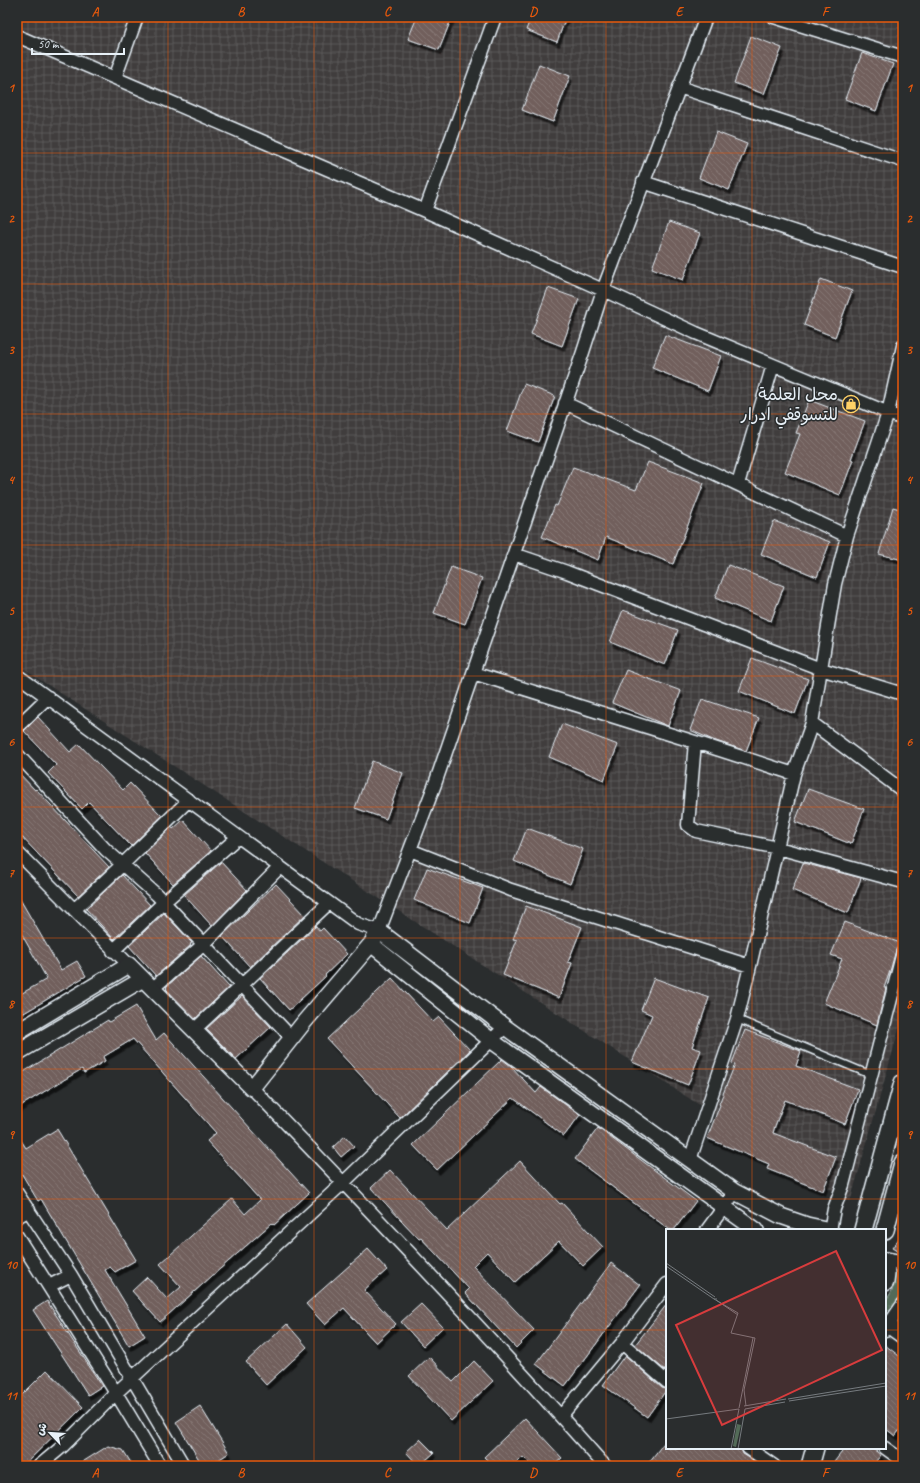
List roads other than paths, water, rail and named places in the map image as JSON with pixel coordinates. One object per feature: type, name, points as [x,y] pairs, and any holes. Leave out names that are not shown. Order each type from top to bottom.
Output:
[{"type":"main road","points":[[863,1229],[903,1083]]},
{"type":"main road","points":[[885,1229],[903,1165]]},
{"type":"main road","points":[[810,1466],[815,1449]]},
{"type":"street","points":[[114,78],[137,17]]},
{"type":"street","points":[[425,211],[494,17]]},
{"type":"street","points":[[252,1088],[375,938],[435,784],[603,290],[706,17]]},
{"type":"street","points":[[774,17],[903,57]]},
{"type":"street","points":[[17,36],[425,211],[696,333],[903,419]]},
{"type":"street","points":[[679,87],[903,161]]},
{"type":"street","points":[[643,182],[903,267]]},
{"type":"street","points":[[690,1160],[737,1019],[794,774],[812,723],[835,584],[847,536],[888,413],[903,346]]},
{"type":"street","points":[[738,484],[773,365]]},
{"type":"street","points":[[565,403],[847,536]]},
{"type":"street","points":[[514,554],[567,572],[822,669],[903,694]]},
{"type":"street","points":[[473,673],[794,774]]},
{"type":"street","points":[[17,675],[358,924],[492,1041],[755,1229]]},
{"type":"street","points":[[17,727],[48,697]]},
{"type":"street","points":[[812,723],[903,791]]},
{"type":"street","points":[[695,742],[688,825],[696,831],[778,848],[903,882]]},
{"type":"street","points":[[17,754],[106,850],[164,902],[292,1038]]},
{"type":"street","points":[[74,910],[188,800]]},
{"type":"street","points":[[114,951],[164,902],[238,837]]},
{"type":"street","points":[[410,850],[510,890],[750,966]]},
{"type":"street","points":[[18,856],[252,1088],[561,1416],[605,1466]]},
{"type":"street","points":[[17,1053],[147,984],[204,944],[280,867]]},
{"type":"street","points":[[194,1030],[243,986],[330,903]]},
{"type":"street","points":[[375,938],[506,1027],[735,1192],[780,1216],[807,1225],[825,1229]]},
{"type":"street","points":[[830,1229],[834,1209],[843,1185],[872,1076],[903,952]]},
{"type":"street","points":[[17,1032],[128,965]]},
{"type":"street","points":[[39,1466],[63,1446],[116,1393],[132,1380],[343,1183],[506,1027]]},
{"type":"street","points":[[708,1229],[735,1192]]},
{"type":"street","points":[[17,1193],[70,1275],[184,1466]]},
{"type":"street","points":[[17,1217],[29,1210]]},
{"type":"street","points":[[17,1236],[160,1466]]},
{"type":"street","points":[[886,1260],[897,1262],[903,1266]]},
{"type":"street","points":[[49,1286],[70,1275]]},
{"type":"street","points":[[561,1416],[622,1342],[666,1285]]},
{"type":"street","points":[[903,1304],[886,1326],[903,1336]]},
{"type":"street","points":[[622,1342],[666,1381]]},
{"type":"street","points":[[749,1449],[774,1466]]},
{"type":"street","points":[[886,1449],[903,1461]]},
{"type":"lane","points":[[737,1019],[872,1076]]},
{"type":"place","name":"محل العلمة للتسوقفي ادرار","points":[[851,404]]}]
